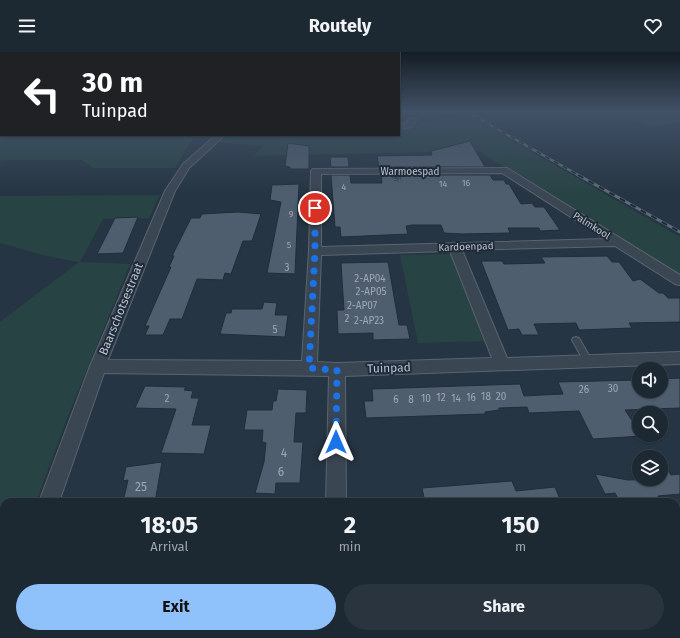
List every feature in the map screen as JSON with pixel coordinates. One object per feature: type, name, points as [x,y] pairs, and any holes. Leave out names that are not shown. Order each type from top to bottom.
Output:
[{"type":"street","name":"Baarschotsestraat","points":[[50,498],[98,366],[177,176],[188,162],[216,139]]},
{"type":"street","name":"Warmoespad","points":[[315,251],[316,171],[396,175],[504,170]]},
{"type":"street","name":"Palmkool","points":[[504,170],[680,281]]},
{"type":"street","name":"Kardoenpad","points":[[315,251],[617,242]]},
{"type":"street","points":[[455,247],[502,364]]},
{"type":"street","points":[[309,368],[315,251]]},
{"type":"street","name":"Tuinpad","points":[[98,366],[309,368],[337,370],[680,358]]},
{"type":"street","points":[[336,498],[337,370]]},
{"type":"lane","points":[[576,340],[588,361]]},
{"type":"green space","points":[[0,139],[192,139],[175,168],[93,168],[82,160],[2,160],[0,162]]},
{"type":"green space","points":[[222,139],[510,139],[680,237],[680,277],[479,151],[254,156],[263,146],[219,142]]},
{"type":"green space","points":[[160,195],[149,218],[103,219],[80,262],[130,264],[67,418],[37,498],[0,498],[0,322],[79,262],[46,256],[0,243],[0,196]]},
{"type":"green space","points":[[454,254],[485,341],[418,343],[400,255]]},
{"type":"building","points":[[470,141],[485,167],[379,167],[377,156],[432,155],[431,151]]},
{"type":"building","points":[[288,143],[309,146],[309,169],[290,169],[290,167],[285,166]]},
{"type":"building","points":[[330,157],[348,157],[349,167],[331,167]]},
{"type":"building","points":[[331,175],[350,175],[351,183],[382,183],[381,175],[391,175],[394,180],[399,181],[400,175],[490,175],[493,180],[504,180],[506,184],[509,184],[521,204],[532,203],[535,207],[544,207],[560,230],[540,231],[539,228],[508,228],[510,233],[462,234],[444,233],[441,225],[412,225],[406,226],[408,234],[341,237],[340,227],[335,227]]},
{"type":"building","points":[[299,184],[295,274],[267,273],[281,202],[270,200],[272,185]]},
{"type":"building","points":[[238,212],[261,214],[252,241],[243,241],[231,274],[225,273],[223,280],[197,279],[182,319],[170,319],[163,335],[145,335],[149,326],[145,326],[171,267],[169,267],[174,256],[172,256],[191,218],[200,218],[202,214]]},
{"type":"building","points":[[138,217],[123,253],[97,254],[115,218]]},
{"type":"building","points":[[607,256],[612,262],[619,262],[633,281],[640,279],[659,293],[663,293],[668,298],[680,298],[680,322],[629,323],[632,328],[579,330],[576,323],[534,324],[539,335],[522,335],[519,329],[508,330],[481,261],[502,261],[504,264],[545,263],[541,257]]},
{"type":"building","points":[[388,262],[399,325],[407,325],[410,339],[373,340],[373,333],[338,334],[337,310],[344,310],[341,263]]},
{"type":"building","points":[[264,302],[277,303],[275,315],[288,315],[285,337],[220,334],[226,313],[231,313],[232,309],[262,309]]},
{"type":"building","points":[[680,378],[680,408],[668,408],[668,406],[632,406],[632,410],[625,410],[632,420],[632,437],[593,439],[579,411],[529,413],[527,407],[499,408],[499,410],[485,412],[485,414],[366,418],[364,401],[373,401],[372,389],[520,384],[524,396],[563,394],[558,382],[632,380],[632,398],[668,398],[668,379]]},
{"type":"building","points":[[145,386],[186,387],[184,390],[193,391],[191,398],[199,398],[192,425],[211,425],[204,454],[161,453],[176,409],[135,408]]},
{"type":"building","points":[[278,389],[307,390],[306,413],[296,413],[294,442],[303,442],[300,483],[276,483],[275,494],[255,493],[264,462],[266,443],[262,442],[263,430],[244,430],[247,410],[272,410],[273,401],[276,401]]},
{"type":"building","points":[[162,462],[156,498],[124,498],[128,480],[123,481],[126,467]]},
{"type":"building","points":[[668,470],[671,475],[680,474],[680,494],[658,496],[659,498],[618,498],[615,493],[605,494],[595,474],[632,480],[632,486],[668,486]]},
{"type":"building","points":[[512,481],[516,491],[555,487],[559,498],[424,498],[422,488]]},
{"type":"railway","points":[[515,139],[580,176]]},
{"type":"railway","points":[[578,175],[680,232]]},
{"type":"route","points":[[315,208],[315,251],[309,368],[337,370],[336,442]]}]
